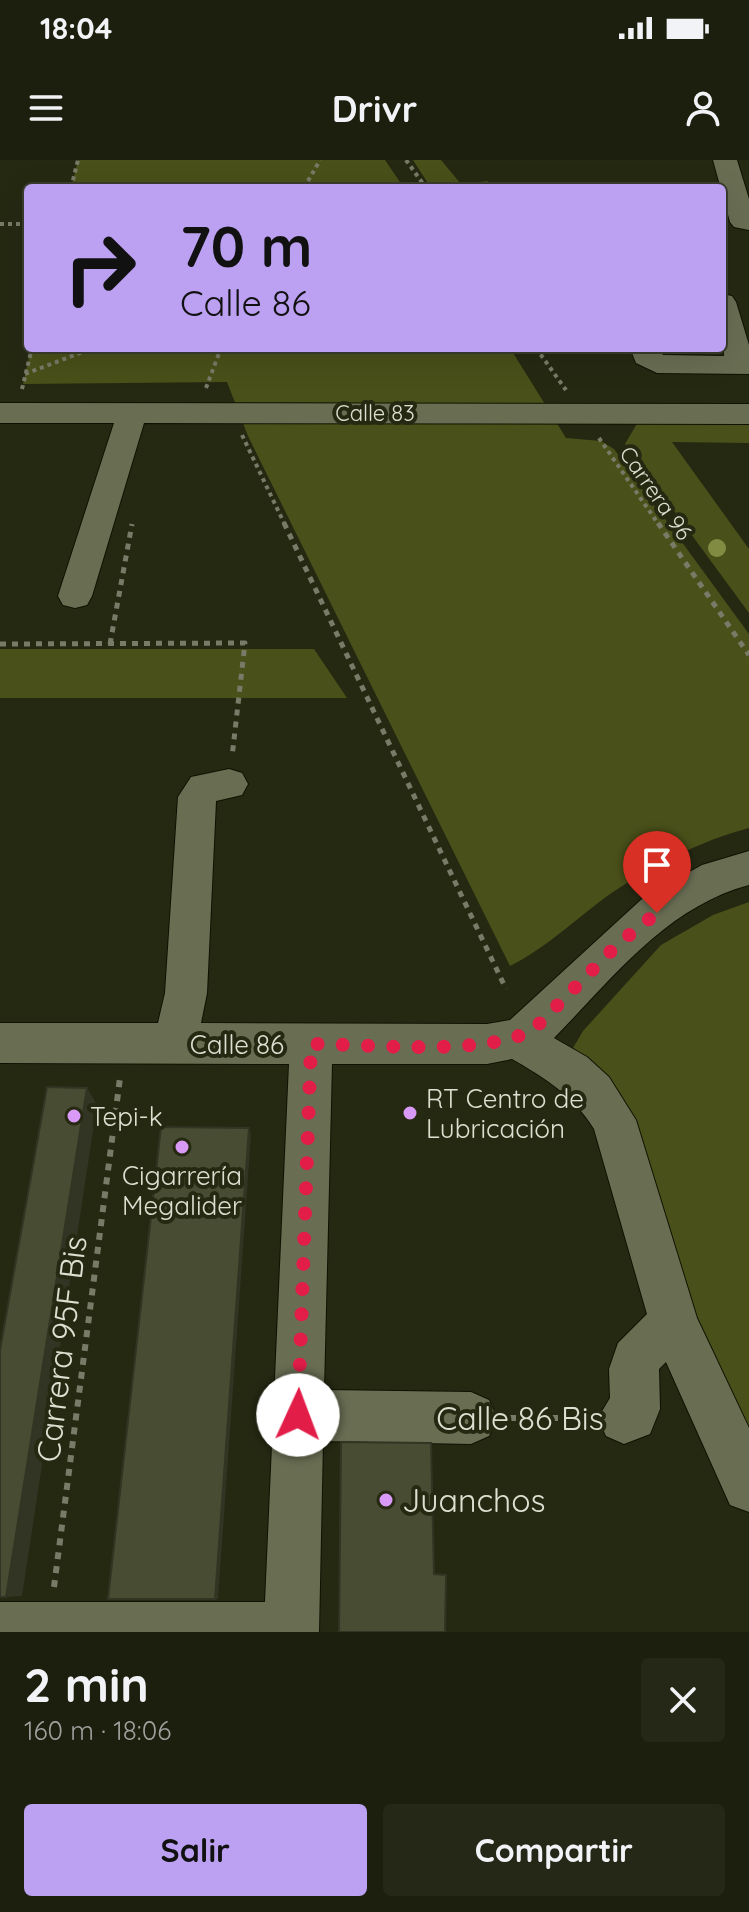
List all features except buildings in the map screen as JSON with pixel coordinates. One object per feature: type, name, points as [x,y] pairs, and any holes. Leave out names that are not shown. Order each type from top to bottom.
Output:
[{"type":"street","points":[[725,160],[743,222],[749,222]]},
{"type":"street","points":[[645,352],[646,357],[657,364],[690,356],[745,365],[726,313]]},
{"type":"street","name":"Calle 83","points":[[8,413],[749,414]]},
{"type":"street","points":[[75,596],[132,413]]},
{"type":"street","points":[[175,1044],[186,993],[197,797],[204,788],[229,784]]},
{"type":"street","name":"Calle 86","points":[[0,1043],[487,1044],[516,1039],[533,1030],[619,943],[676,897],[733,871],[749,868]]},
{"type":"street","points":[[516,1039],[576,1073],[597,1092],[614,1120],[674,1324],[749,1486]]},
{"type":"street","points":[[24,1630],[291,1631],[311,1044]]},
{"type":"street","name":"Calle 86 Bis","points":[[624,1418],[632,1416],[636,1409],[634,1365],[640,1353],[674,1324]]},
{"type":"street","name":"Calle 86 Bis","points":[[298,1415],[471,1418]]},
{"type":"path","points":[[72,184],[78,160]]},
{"type":"path","points":[[306,184],[320,160]]},
{"type":"path","points":[[406,160],[423,184]]},
{"type":"path","points":[[0,224],[24,224]]},
{"type":"path","points":[[8,413],[31,352]]},
{"type":"path","points":[[25,374],[83,352]]},
{"type":"path","points":[[195,413],[219,352]]},
{"type":"path","name":"Carrera 96","points":[[539,352],[749,655]]},
{"type":"path","points":[[232,413],[506,989]]},
{"type":"path","points":[[0,644],[245,643]]},
{"type":"path","name":"Carrera 95F Bis","points":[[24,1630],[121,1071]]},
{"type":"path","name":"Calle 86 Bis","points":[[471,1418],[624,1418]]},
{"type":"green space","points":[[78,160],[385,160],[401,184],[72,184]]},
{"type":"green space","points":[[413,160],[441,160],[461,184],[428,184]]},
{"type":"green space","points":[[488,181],[488,184],[461,184]]},
{"type":"green space","points":[[30,352],[512,352],[566,438],[601,441],[614,449],[749,634],[749,828],[695,847],[642,874],[610,894],[536,951],[510,966],[248,436],[227,382],[23,384]]},
{"type":"green space","points":[[638,422],[749,422],[749,443],[672,442],[749,549],[749,613],[625,444]]},
{"type":"green space","points":[[0,649],[314,649],[347,698],[0,698]]},
{"type":"green space","points":[[749,902],[749,1442],[573,1048],[583,1031],[661,945],[713,915]]},
{"type":"place","name":"RT Centro de Lubricación","points":[[410,1113]]},
{"type":"place","name":"Tepi-k","points":[[74,1116]]},
{"type":"place","name":"Cigarrería Megalider","points":[[182,1147]]},
{"type":"place","name":"Juanchos","points":[[386,1500]]},
{"type":"route","points":[[298,1415],[311,1044],[487,1044],[516,1039],[533,1030],[619,943],[657,913]]}]
